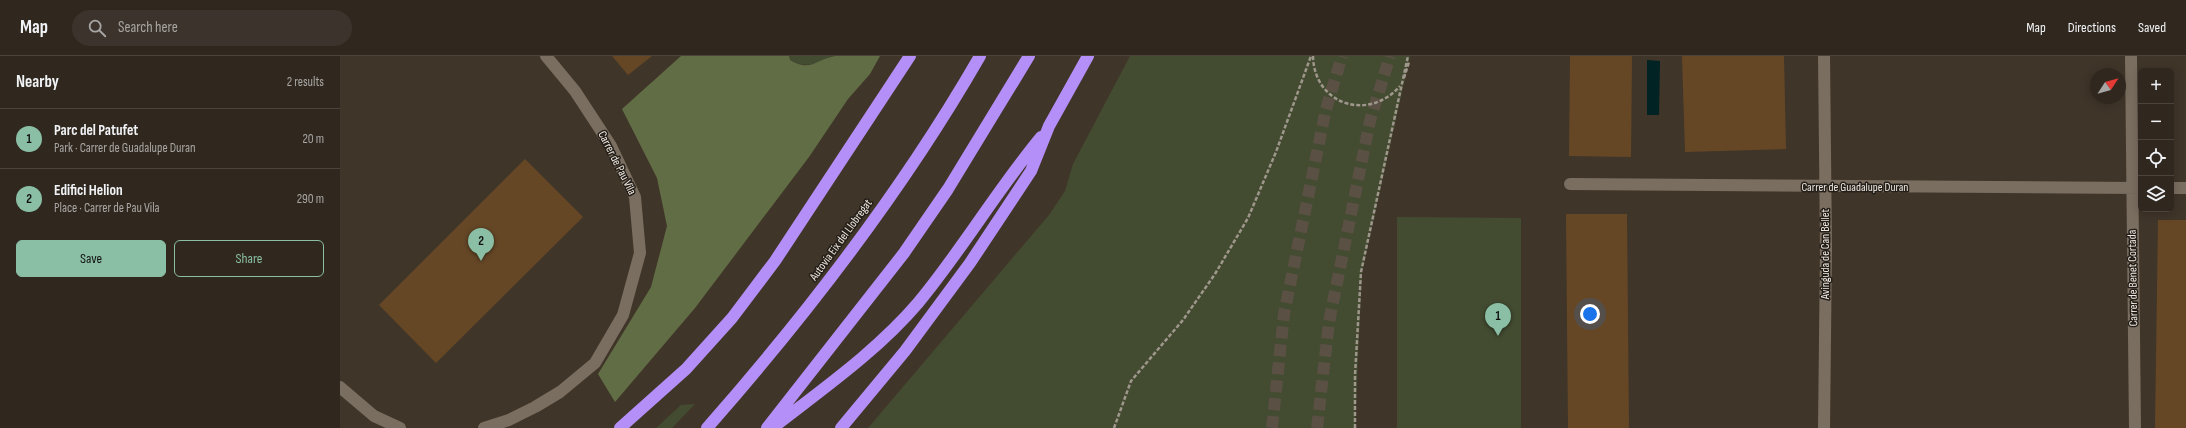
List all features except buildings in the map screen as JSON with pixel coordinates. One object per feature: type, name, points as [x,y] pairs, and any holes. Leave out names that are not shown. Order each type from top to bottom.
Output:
[{"type":"highway","points":[[620,428],[686,369],[732,318],[775,261],[910,56]]},
{"type":"highway","points":[[960,90],[972,56]]},
{"type":"highway","name":"Autovia Eix del Llobregat","points":[[707,428],[809,307],[913,164],[980,56]]},
{"type":"highway","points":[[767,428],[904,253],[948,189],[1029,56]]},
{"type":"highway","points":[[841,428],[905,351],[970,263],[1031,171],[1049,126],[1088,56]]},
{"type":"highway","points":[[772,428],[824,388],[882,339],[916,304],[956,255],[1022,160],[1049,126]]},
{"type":"street","name":"Carrer de Pau Vila","points":[[484,428],[509,420],[535,407],[578,379],[594,363],[624,315],[640,253],[635,197],[611,146],[575,91],[546,56]]},
{"type":"street","name":"Avinguda de Can Bellet","points":[[1824,56],[1824,428]]},
{"type":"street","name":"Carrer de Benet Cortada","points":[[2131,56],[2135,428]]},
{"type":"street","name":"Carrer de Guadalupe Duran","points":[[1570,184],[2068,189],[2138,188]]},
{"type":"street","points":[[2174,188],[2186,188]]},
{"type":"street","points":[[340,387],[374,416],[400,428]]},
{"type":"path","points":[[1312,56],[1314,69],[1320,84],[1328,93],[1342,102],[1362,106],[1378,103],[1393,95],[1400,86],[1408,70],[1409,56]]},
{"type":"path","points":[[1114,428],[1131,381],[1183,320],[1215,274],[1248,218],[1276,152],[1312,56]]},
{"type":"path","points":[[1355,428],[1355,375],[1361,272],[1409,56]]},
{"type":"green space","points":[[681,56],[789,56],[790,60],[803,65],[808,65],[835,56],[880,56],[870,74],[848,99],[809,157],[695,308],[615,402],[598,374],[651,287],[667,226],[657,178],[622,109]]},
{"type":"green space","points":[[789,56],[835,56],[818,63],[808,65],[796,63],[790,60]]},
{"type":"green space","points":[[1130,56],[1410,56],[1362,272],[1355,428],[868,428],[1049,215],[1065,191],[1073,164]]},
{"type":"green space","points":[[1397,217],[1521,218],[1521,428],[1397,428]]},
{"type":"green space","points":[[695,404],[672,428],[656,428],[681,405]]},
{"type":"water","points":[[1647,60],[1660,61],[1659,115],[1647,115]]},
{"type":"tunnel","points":[[1272,428],[1284,314],[1326,109],[1342,56]]},
{"type":"tunnel","points":[[1317,428],[1329,322],[1370,121],[1390,56]]},
{"type":"place","name":"Edifici Helion","points":[[481,261]]},
{"type":"place","name":"Parc del Patufet","points":[[1498,336]]}]
